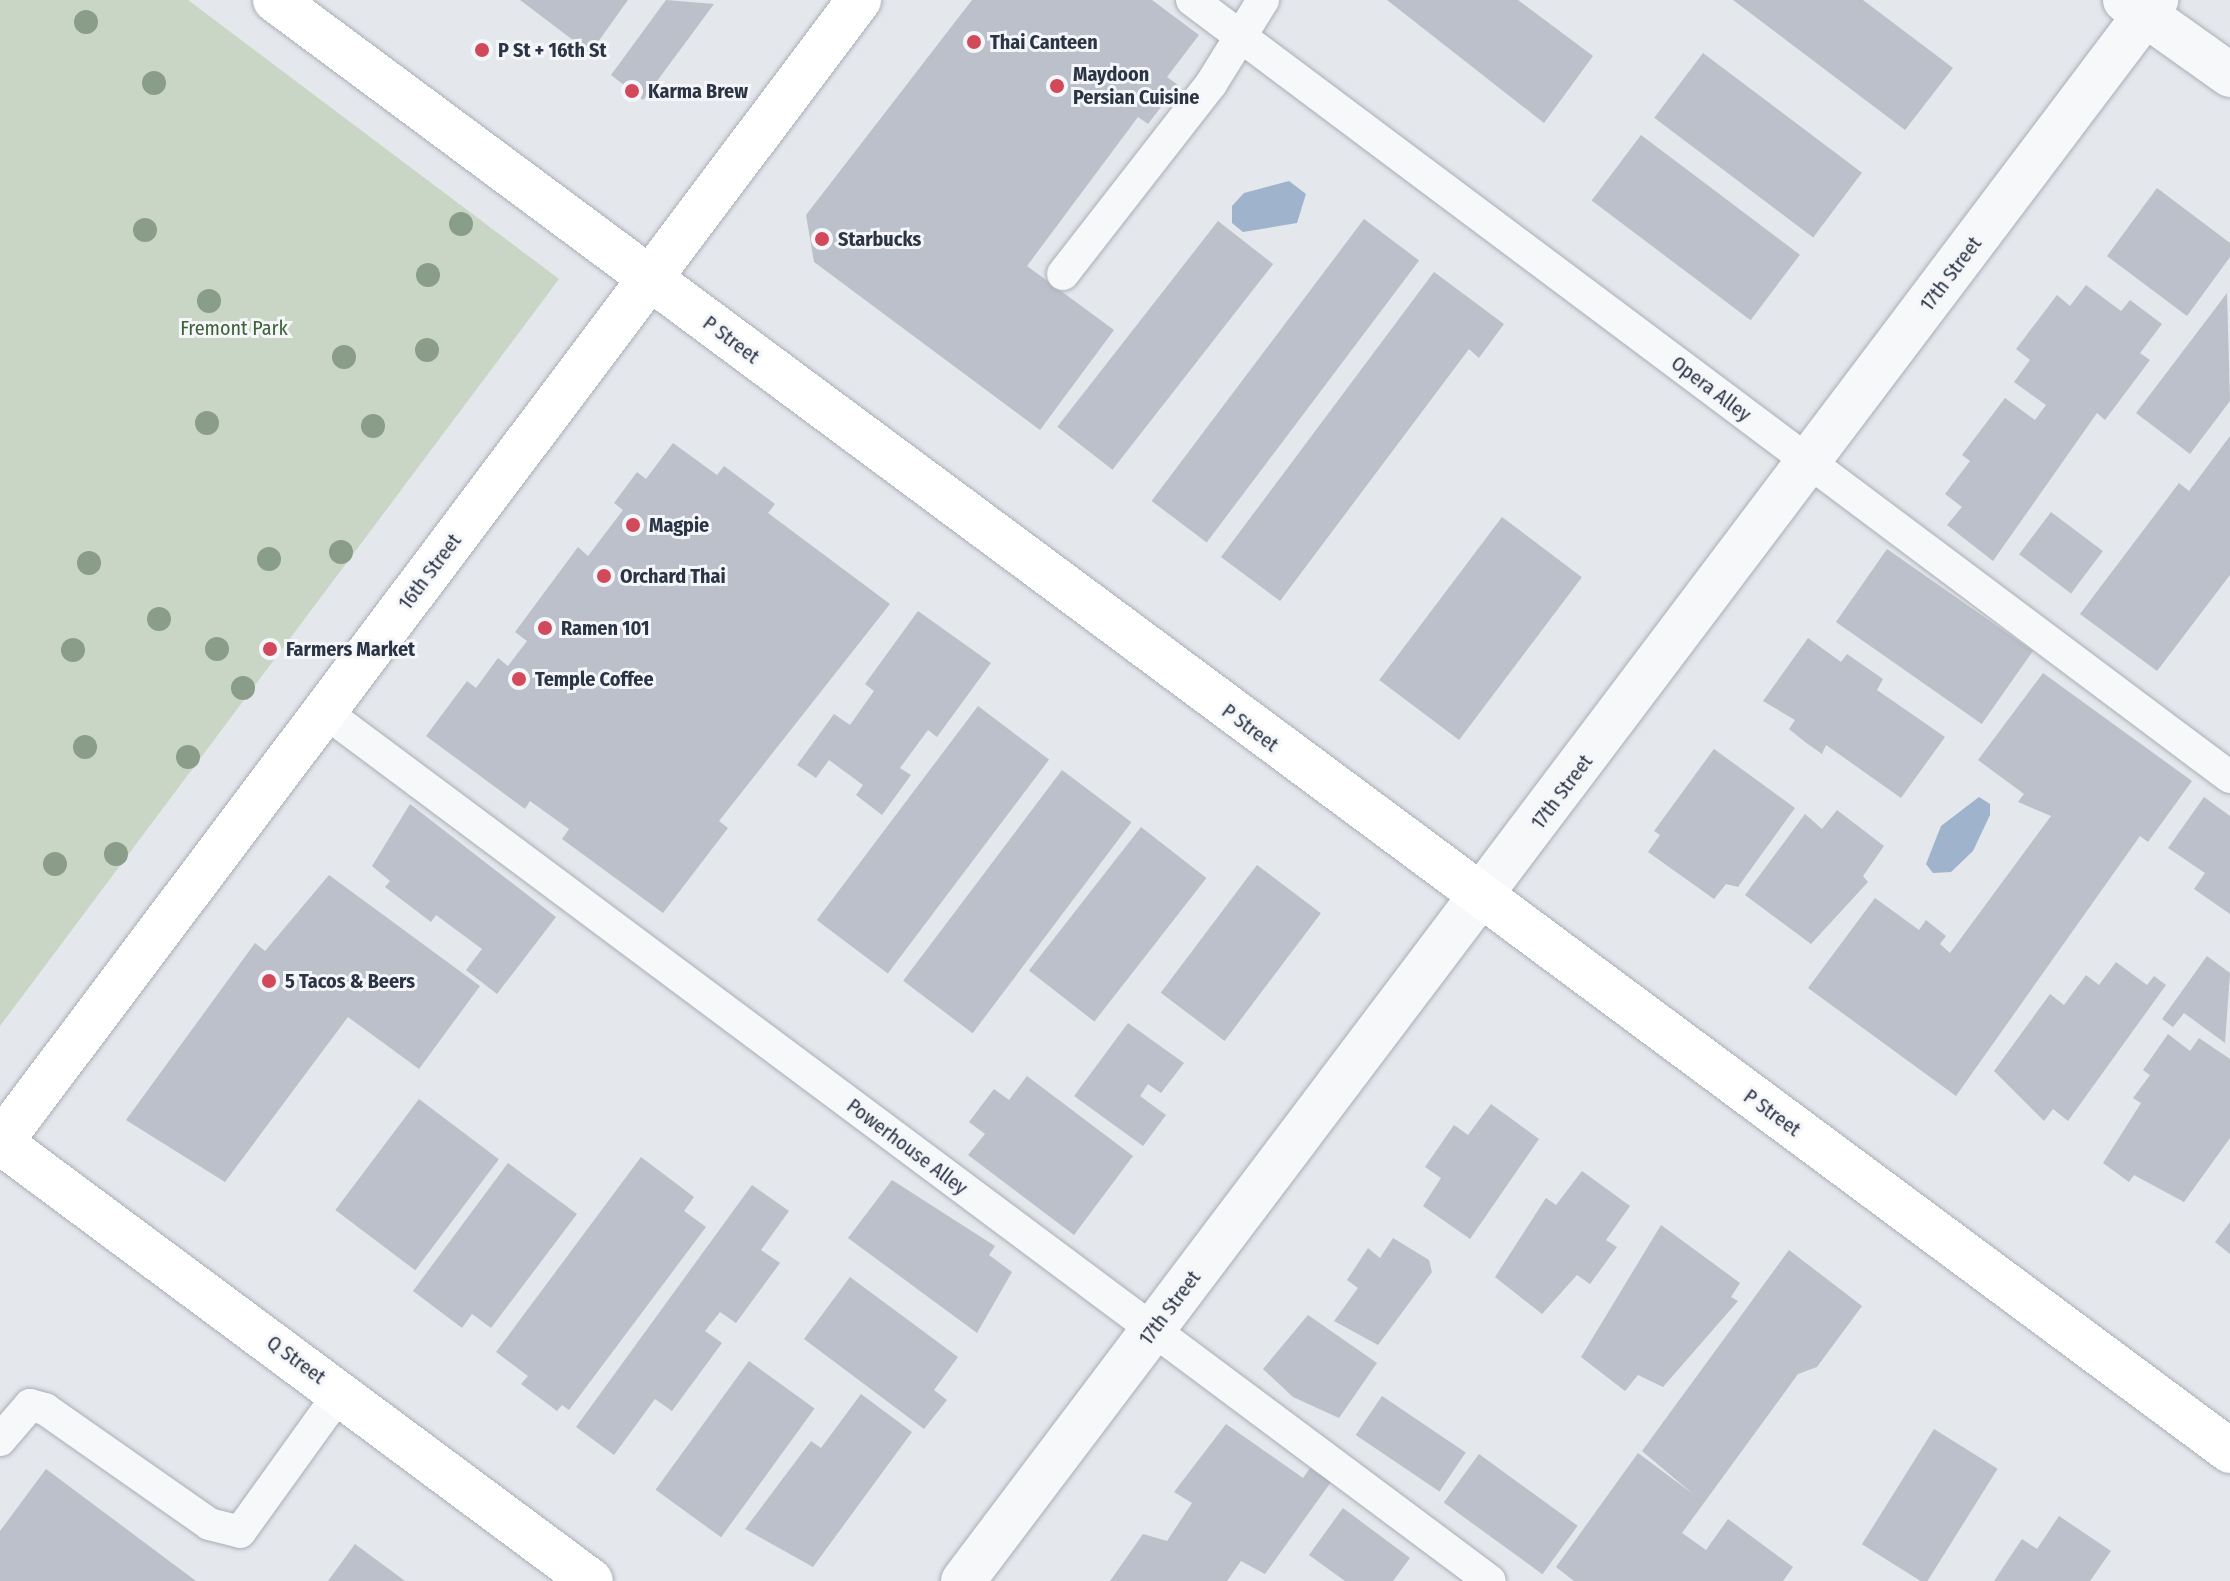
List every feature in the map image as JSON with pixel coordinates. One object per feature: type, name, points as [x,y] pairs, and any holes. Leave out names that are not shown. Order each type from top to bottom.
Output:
[{"type":"main road","name":"P Street","points":[[275,0],[1481,899],[2230,1451]]},
{"type":"main road","name":"16th Street","points":[[0,1142],[859,0]]},
{"type":"main road","name":"Q Street","points":[[0,1142],[591,1581]]},
{"type":"street","points":[[2142,5],[2230,75]]},
{"type":"street","name":"17th Street","points":[[963,1581],[1809,463],[2142,5]]},
{"type":"lane","name":"Opera Alley","points":[[1192,0],[2230,777]]},
{"type":"lane","points":[[1063,274],[1211,84],[1238,34],[1263,0]]},
{"type":"lane","name":"Powerhouse Alley","points":[[325,712],[1490,1581]]},
{"type":"lane","points":[[0,1440],[30,1405],[45,1409],[209,1524],[240,1532],[340,1393]]},
{"type":"green space","name":"Fremont Park","points":[[0,0],[188,0],[559,279],[0,1026]]},
{"type":"water","points":[[1289,181],[1306,194],[1297,223],[1243,232],[1232,223],[1232,206],[1244,193]]},
{"type":"water","points":[[1979,797],[1990,804],[1990,815],[1973,851],[1951,872],[1933,873],[1926,864],[1941,826]]},
{"type":"building","points":[[520,0],[628,0],[590,53]]},
{"type":"building","points":[[666,0],[714,4],[643,100],[611,75]]},
{"type":"building","points":[[972,0],[1152,0],[1199,35],[1167,77],[1178,85],[1148,124],[1138,117],[1027,266],[1114,330],[1040,430],[814,262],[806,215]]},
{"type":"building","points":[[1387,0],[1518,0],[1593,56],[1544,123]]},
{"type":"building","points":[[1733,0],[1863,0],[1953,68],[1905,130]]},
{"type":"building","points":[[1703,53],[1862,173],[1813,237],[1654,118]]},
{"type":"building","points":[[1641,135],[1800,255],[1751,320],[1592,200]]},
{"type":"building","points":[[2157,188],[2230,243],[2230,257],[2187,316],[2107,256]]},
{"type":"building","points":[[1364,219],[1419,261],[1207,542],[1152,501]]},
{"type":"building","points":[[1218,221],[1273,264],[1112,470],[1057,427]]},
{"type":"building","points":[[1434,272],[1504,324],[1479,358],[1469,349],[1280,601],[1221,557]]},
{"type":"building","points":[[2086,285],[2121,311],[2130,300],[2162,324],[2140,353],[2150,360],[2105,420],[2097,413],[1993,561],[1947,525],[1962,507],[1945,494],[1970,461],[1962,455],[2005,398],[2035,420],[2046,405],[2014,382],[2030,360],[2016,349],[2057,295],[2070,306]]},
{"type":"building","points":[[2227,293],[2230,401],[2190,454],[2136,413]]},
{"type":"building","points":[[2230,436],[2230,575],[2157,671],[2080,614],[2179,483],[2189,491]]},
{"type":"building","points":[[673,443],[717,475],[724,466],[775,504],[768,513],[890,604],[719,821],[728,828],[663,913],[562,839],[569,829],[530,801],[525,809],[426,736],[467,681],[476,688],[498,658],[508,666],[527,641],[515,632],[578,547],[588,556],[623,510],[614,503],[637,472],[646,479]]},
{"type":"building","points":[[2051,512],[2103,551],[2071,593],[2019,554]]},
{"type":"building","points":[[1502,517],[1582,577],[1459,740],[1379,680]]},
{"type":"building","points":[[1887,549],[2033,651],[1982,724],[1836,622]]},
{"type":"building","points":[[918,611],[991,663],[937,737],[928,730],[900,768],[911,775],[882,815],[856,795],[863,785],[829,760],[816,778],[797,765],[834,714],[850,725],[874,691],[865,684]]},
{"type":"building","points":[[1808,638],[1841,662],[1847,654],[1883,679],[1877,690],[1945,737],[1901,798],[1826,745],[1822,754],[1789,729],[1795,720],[1763,701]]},
{"type":"building","points":[[2043,673],[2192,781],[2148,842],[2140,836],[1956,1096],[1808,988],[1875,898],[1919,930],[1926,920],[1946,936],[1940,944],[1950,953],[2051,816],[2018,802],[2024,794],[1978,760]]},
{"type":"building","points":[[978,706],[1049,760],[888,974],[817,920]]},
{"type":"building","points":[[1714,749],[1795,808],[1738,887],[1726,884],[1714,899],[1648,852],[1660,835],[1654,831]]},
{"type":"building","points":[[1062,770],[1131,822],[973,1033],[903,981]]},
{"type":"building","points":[[2204,797],[2230,816],[2230,914],[2194,889],[2205,873],[2168,848]]},
{"type":"building","points":[[410,804],[556,917],[497,994],[466,970],[482,949],[436,915],[431,922],[385,887],[390,881],[372,866]]},
{"type":"building","points":[[1837,810],[1884,846],[1863,876],[1868,882],[1811,944],[1745,895],[1805,814],[1822,829]]},
{"type":"building","points":[[1141,827],[1206,878],[1094,1022],[1029,970]]},
{"type":"building","points":[[1257,865],[1321,913],[1225,1041],[1161,993]]},
{"type":"building","points":[[329,875],[480,986],[419,1069],[348,1017],[225,1182],[126,1120],[255,943],[265,951]]},
{"type":"building","points":[[2207,956],[2230,973],[2225,1043],[2184,1013],[2173,1027],[2162,1019]]},
{"type":"building","points":[[2116,962],[2147,985],[2154,976],[2166,985],[2068,1121],[2053,1109],[2044,1121],[1994,1071],[2050,994],[2064,1005],[2086,975],[2099,985]]},
{"type":"building","points":[[1128,1023],[1184,1063],[1161,1093],[1148,1084],[1140,1096],[1166,1115],[1143,1146],[1074,1096]]},
{"type":"building","points":[[2168,1034],[2190,1051],[2199,1038],[2230,1059],[2230,1138],[2184,1202],[2134,1175],[2129,1182],[2103,1163],[2141,1103],[2133,1098],[2150,1075],[2143,1070]]},
{"type":"building","points":[[1027,1076],[1133,1156],[1074,1235],[968,1155],[985,1134],[969,1122],[994,1089],[1009,1100]]},
{"type":"building","points":[[419,1099],[499,1159],[415,1270],[335,1210]]},
{"type":"building","points":[[1491,1104],[1539,1139],[1470,1239],[1423,1206],[1441,1178],[1425,1167],[1454,1125],[1468,1135]]},
{"type":"building","points":[[641,1157],[694,1197],[684,1211],[706,1227],[569,1410],[562,1405],[557,1411],[521,1384],[528,1376],[496,1352]]},
{"type":"building","points":[[508,1163],[577,1214],[491,1328],[472,1314],[462,1328],[413,1291]]},
{"type":"building","points":[[1582,1171],[1630,1206],[1606,1240],[1617,1247],[1590,1284],[1577,1275],[1542,1314],[1495,1277],[1546,1198],[1556,1205]]},
{"type":"building","points":[[892,1180],[995,1246],[989,1255],[1012,1272],[977,1333],[848,1238]]},
{"type":"building","points":[[752,1185],[789,1211],[761,1250],[780,1263],[736,1323],[720,1312],[705,1331],[722,1343],[672,1411],[655,1399],[614,1455],[576,1427]]},
{"type":"building","points":[[2230,1222],[2230,1254],[2215,1242]]},
{"type":"building","points":[[1661,1225],[1740,1283],[1731,1297],[1738,1301],[1663,1387],[1638,1375],[1625,1391],[1581,1357]]},
{"type":"building","points":[[1393,1238],[1429,1260],[1432,1272],[1378,1345],[1334,1321],[1358,1288],[1347,1280],[1368,1248],[1380,1258]]},
{"type":"building","points":[[1789,1250],[1862,1306],[1817,1367],[1798,1374],[1682,1533],[1706,1550],[1728,1519],[1793,1567],[1783,1581],[1574,1581],[1556,1567],[1638,1453],[1693,1494],[1642,1451]]},
{"type":"building","points":[[850,1277],[958,1357],[934,1390],[947,1400],[924,1429],[804,1339]]},
{"type":"building","points":[[1308,1315],[1377,1363],[1339,1418],[1293,1397],[1263,1369]]},
{"type":"building","points":[[749,1361],[815,1409],[721,1537],[656,1490]]},
{"type":"building","points":[[861,1394],[912,1432],[813,1567],[745,1529],[811,1441],[821,1448]]},
{"type":"building","points":[[1382,1396],[1466,1452],[1439,1491],[1356,1435]]},
{"type":"building","points":[[1226,1424],[1303,1478],[1310,1468],[1331,1482],[1265,1574],[1241,1561],[1227,1581],[1110,1581],[1143,1534],[1167,1541],[1192,1503],[1174,1492]]},
{"type":"building","points":[[1934,1429],[1998,1469],[1927,1581],[1921,1581],[1862,1544]]},
{"type":"building","points":[[1479,1454],[1578,1526],[1542,1574],[1444,1503]]},
{"type":"building","points":[[46,1469],[196,1581],[0,1581],[0,1531]]},
{"type":"building","points":[[1343,1508],[1410,1558],[1393,1581],[1345,1581],[1309,1555]]},
{"type":"building","points":[[2059,1516],[2111,1551],[2090,1581],[1994,1581],[2022,1539],[2037,1549]]},
{"type":"building","points":[[355,1544],[405,1581],[328,1581]]},
{"type":"place","name":"Thai Canteen","points":[[974,42]]},
{"type":"place","name":"P St + 16th St","points":[[482,50]]},
{"type":"place","name":"Maydoon Persian Cuisine","points":[[1057,86]]},
{"type":"place","name":"Karma Brew","points":[[632,91]]},
{"type":"place","name":"Starbucks","points":[[822,239]]},
{"type":"place","name":"Magpie","points":[[633,525]]},
{"type":"place","name":"Orchard Thai","points":[[604,576]]},
{"type":"place","name":"Ramen 101","points":[[545,628]]},
{"type":"place","name":"Farmers Market","points":[[270,649]]},
{"type":"place","name":"Temple Coffee","points":[[519,679]]},
{"type":"place","name":"5 Tacos & Beers","points":[[269,981]]}]
